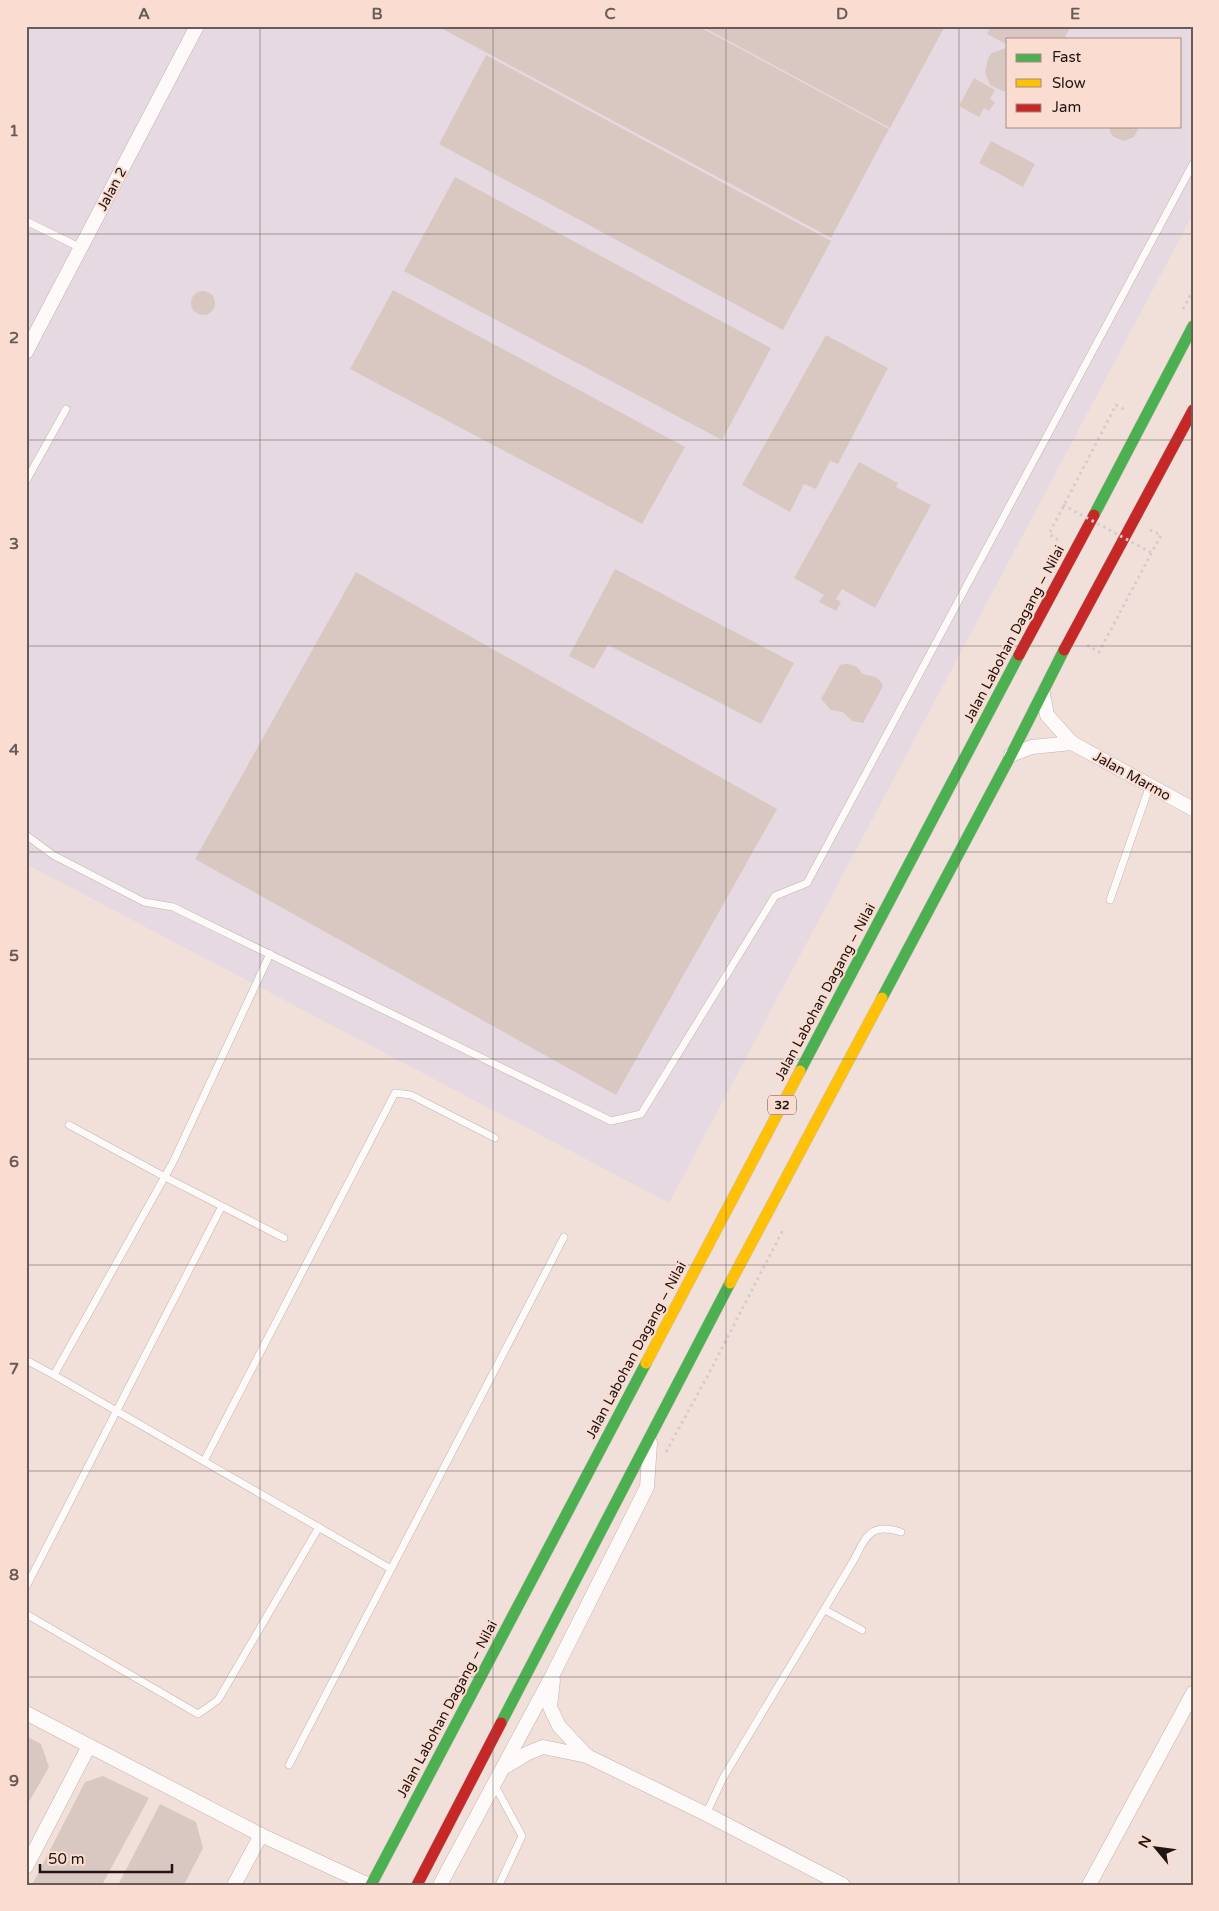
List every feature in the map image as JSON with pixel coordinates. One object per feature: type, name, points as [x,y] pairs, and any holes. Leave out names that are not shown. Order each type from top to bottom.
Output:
[{"type":"main road","name":"Jalan Labohan Dagang ‒ Nilai","points":[[370,1885],[1193,326]]},
{"type":"main road","points":[[417,1885],[650,1434],[1011,755],[1072,634],[1193,410]]},
{"type":"street","name":"Jalan 2","points":[[26,352],[193,28]]},
{"type":"street","points":[[1043,694],[1048,716],[1072,743]]},
{"type":"street","points":[[1011,755],[1032,747],[1072,743]]},
{"type":"street","name":"Jalan Marmo","points":[[1072,743],[1193,809]]},
{"type":"street","points":[[440,1885],[553,1674],[647,1487],[650,1434]]},
{"type":"street","points":[[553,1674],[550,1707],[559,1726],[587,1756]]},
{"type":"street","points":[[1089,1885],[1193,1693]]},
{"type":"street","points":[[26,1713],[260,1835],[370,1885]]},
{"type":"street","points":[[26,1867],[89,1746]]},
{"type":"street","points":[[503,1768],[528,1752],[543,1747],[587,1756],[706,1814],[843,1885]]},
{"type":"street","points":[[234,1885],[260,1835]]},
{"type":"lane","points":[[26,835],[53,855],[144,902],[172,907],[611,1120],[640,1114],[775,896],[807,883],[1193,164]]},
{"type":"lane","points":[[26,221],[81,248]]},
{"type":"lane","points":[[26,481],[66,409]]},
{"type":"lane","points":[[1110,900],[1150,785]]},
{"type":"lane","points":[[54,1374],[165,1177],[270,954]]},
{"type":"lane","points":[[204,1461],[395,1093],[411,1095],[496,1138]]},
{"type":"lane","points":[[69,1125],[284,1238]]},
{"type":"lane","points":[[26,1587],[222,1206]]},
{"type":"lane","points":[[289,1765],[564,1237]]},
{"type":"lane","points":[[26,1360],[54,1374],[391,1569]]},
{"type":"lane","points":[[26,1614],[198,1714],[218,1700],[319,1528]]},
{"type":"lane","points":[[706,1814],[723,1778],[856,1558],[865,1538],[874,1529],[887,1528],[901,1532]]},
{"type":"lane","points":[[825,1610],[862,1630]]},
{"type":"lane","points":[[494,1783],[522,1836],[499,1885]]},
{"type":"path","points":[[1075,552],[1049,534],[1116,405]]},
{"type":"path","points":[[1063,505],[1152,553]]},
{"type":"path","points":[[1099,652],[1161,535],[1147,528]]},
{"type":"shaded area","points":[[26,26],[1193,26],[1193,214],[669,1203],[26,864]]},
{"type":"building","points":[[437,26],[698,26],[889,129],[831,238]]},
{"type":"building","points":[[701,26],[945,26],[890,128]]},
{"type":"building","points":[[991,26],[1071,26],[1065,38],[1006,38],[1006,44],[987,34]]},
{"type":"building","points":[[1006,48],[1006,91],[990,85],[985,72],[988,58],[992,53]]},
{"type":"building","points":[[486,55],[831,241],[783,330],[439,144]]},
{"type":"building","points":[[974,78],[995,90],[990,99],[995,102],[989,111],[984,108],[979,117],[959,106]]},
{"type":"building","points":[[1110,128],[1139,128],[1134,137],[1124,141],[1111,134]]},
{"type":"building","points":[[991,141],[1035,164],[1023,187],[979,163]]},
{"type":"building","points":[[455,177],[771,348],[722,440],[404,271]]},
{"type":"building","points":[[393,290],[685,447],[642,524],[350,369]]},
{"type":"building","points":[[203,291],[212,294],[215,303],[212,312],[203,315],[194,312],[191,303],[194,294]]},
{"type":"building","points":[[826,335],[888,368],[838,464],[830,461],[816,489],[804,484],[790,512],[742,485]]},
{"type":"building","points":[[859,462],[898,483],[896,487],[931,505],[875,608],[842,589],[836,599],[841,602],[836,611],[819,602],[824,595],[794,578]]},
{"type":"building","points":[[615,569],[794,663],[761,724],[608,645],[594,669],[569,656]]},
{"type":"building","points":[[356,572],[777,809],[616,1095],[195,859]]},
{"type":"building","points":[[840,665],[857,667],[863,674],[876,677],[883,686],[863,723],[852,721],[843,712],[831,710],[821,699]]},
{"type":"building","points":[[26,1736],[41,1744],[49,1767],[26,1807]]},
{"type":"building","points":[[103,1776],[149,1798],[102,1885],[32,1885],[85,1782]]},
{"type":"building","points":[[160,1804],[196,1822],[203,1848],[184,1885],[118,1885]]},
{"type":"traffic: fast","points":[[1094,515],[1193,326]]},
{"type":"traffic: fast","points":[[882,998],[1011,755],[1064,650]]},
{"type":"traffic: fast","points":[[800,1071],[1019,655]]},
{"type":"traffic: fast","points":[[501,1723],[730,1283]]},
{"type":"traffic: fast","points":[[371,1885],[646,1363]]},
{"type":"traffic: slow","points":[[730,1283],[882,998]]},
{"type":"traffic: slow","points":[[646,1363],[800,1071]]},
{"type":"traffic: jam","points":[[1064,650],[1193,410]]},
{"type":"traffic: jam","points":[[1019,655],[1094,515]]},
{"type":"traffic: jam","points":[[417,1885],[501,1723]]}]
